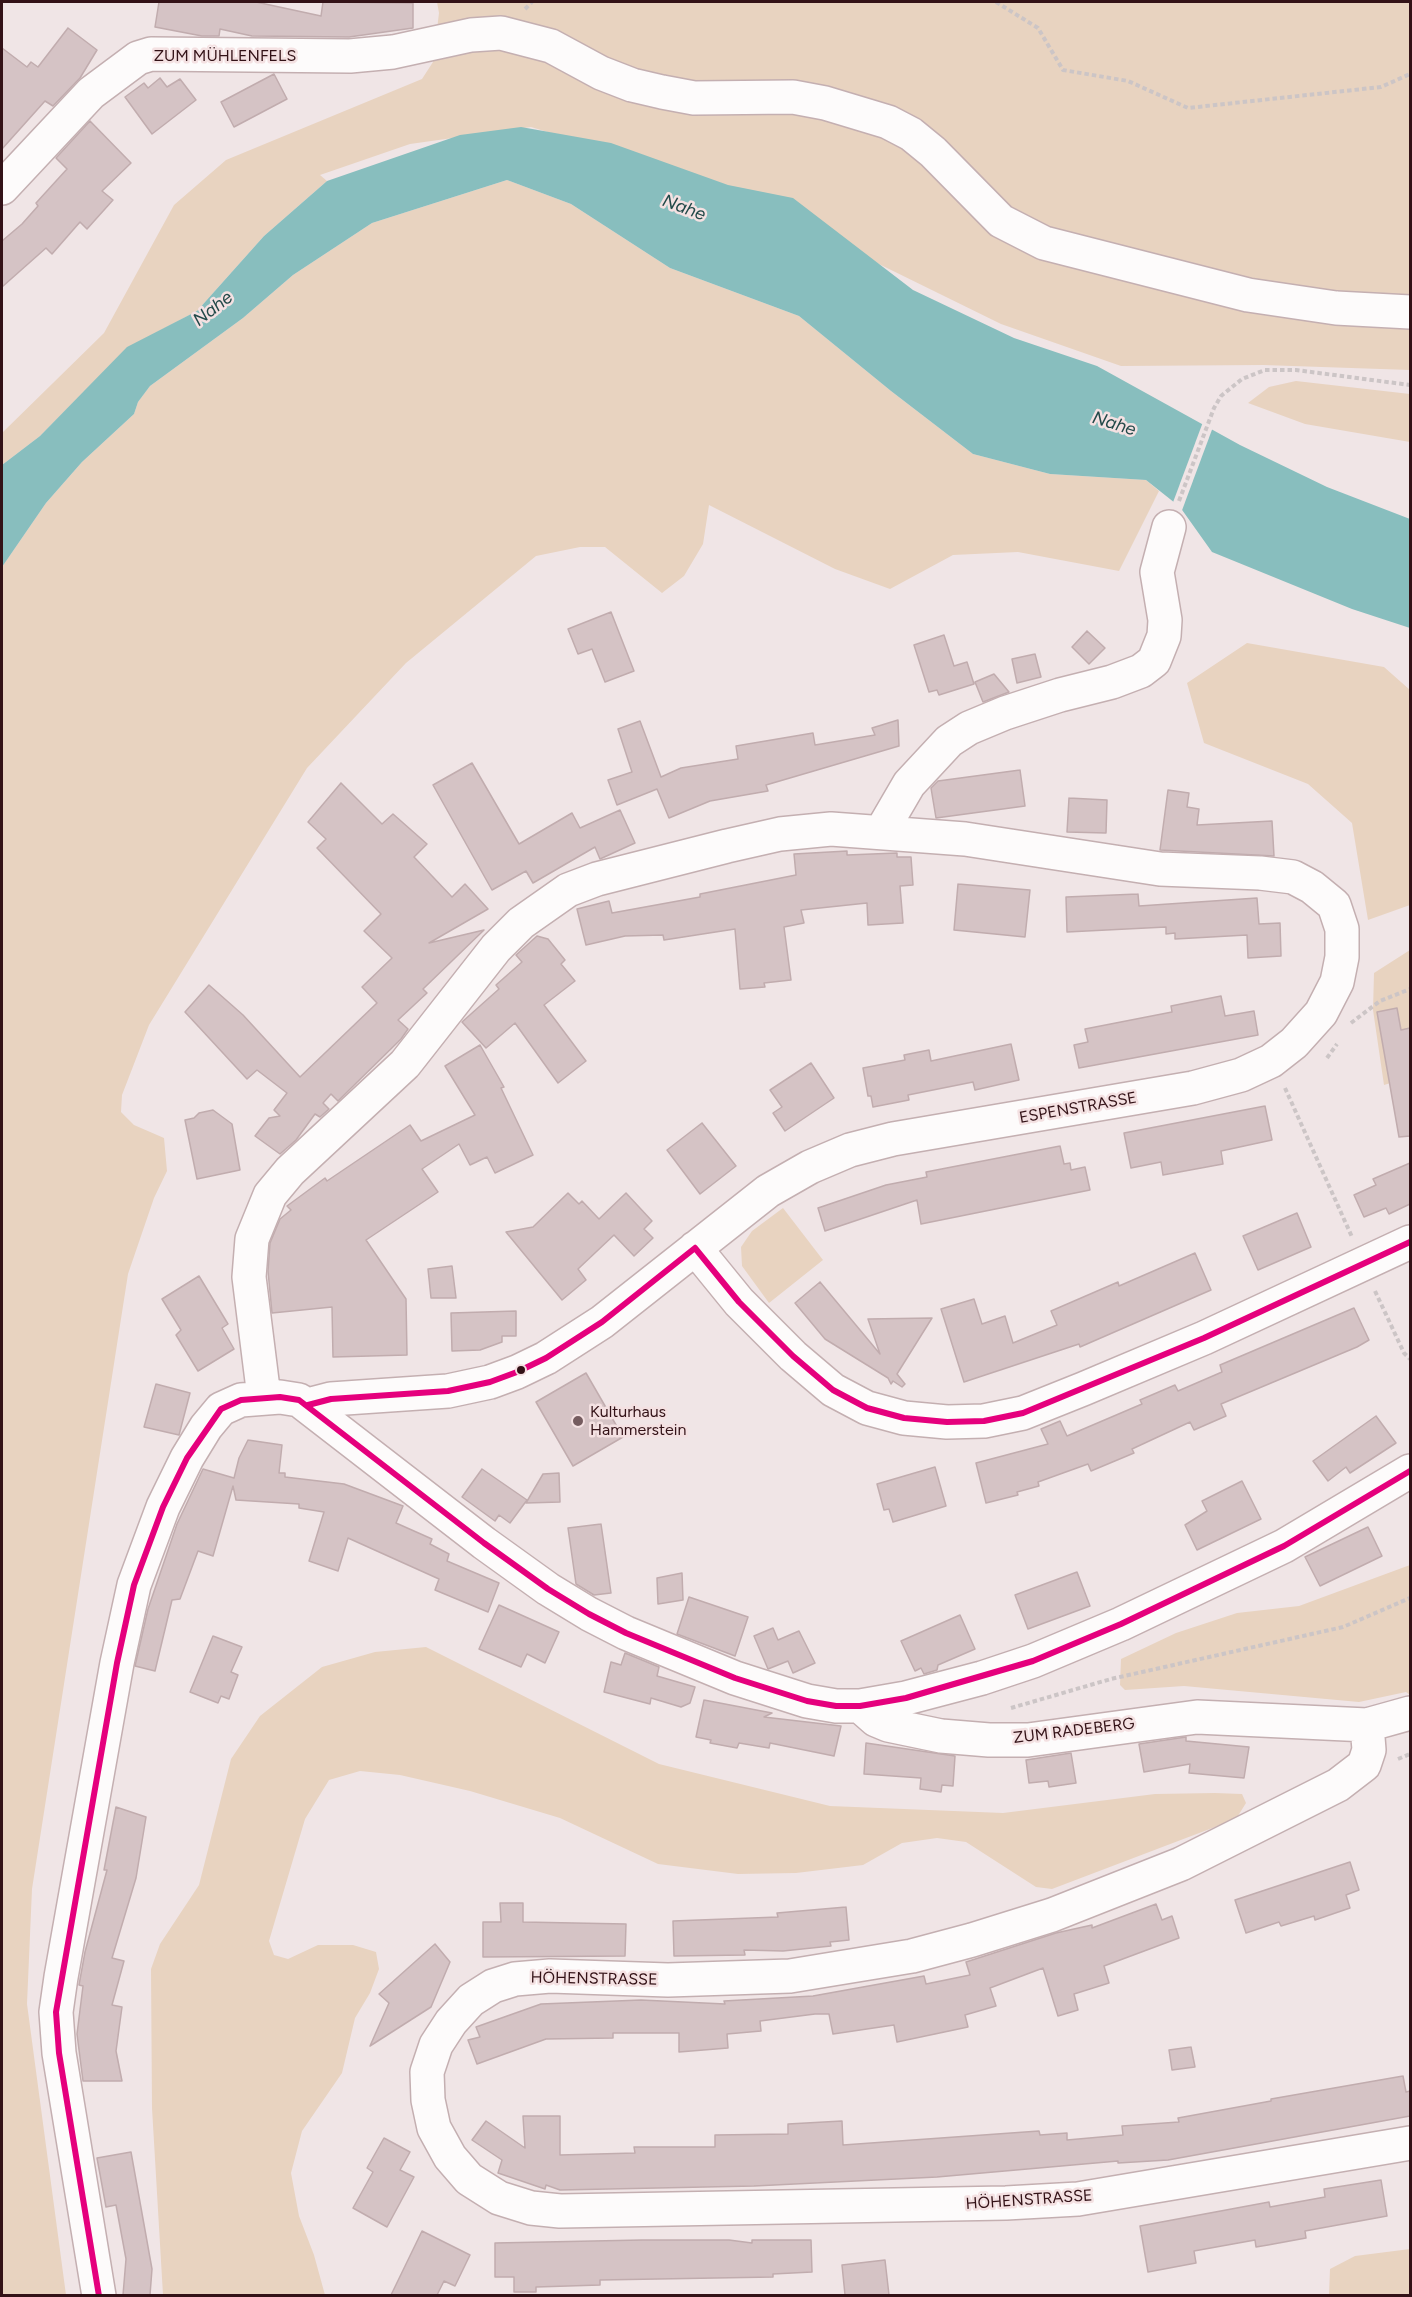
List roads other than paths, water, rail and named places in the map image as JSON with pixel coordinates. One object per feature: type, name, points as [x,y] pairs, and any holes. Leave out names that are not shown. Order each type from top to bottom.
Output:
[{"type":"street","name":"ZUM MÜHLENFELS","points":[[2,188],[92,93],[138,58],[151,54],[350,56],[393,52],[471,35],[501,33],[551,46],[611,77],[662,92],[694,98],[793,98],[853,110],[888,122],[911,134],[933,152],[1001,221],[1044,243],[1248,295],[1336,308],[1410,312]]},
{"type":"street","points":[[881,832],[909,784],[949,741],[969,728],[1060,695],[1112,682],[1142,671],[1154,661],[1164,636],[1165,620],[1157,572],[1169,527]]},
{"type":"street","name":"ESPENSTRASSE","points":[[264,1397],[249,1277],[252,1239],[270,1195],[290,1171],[405,1064],[476,972],[521,923],[568,890],[597,879],[716,848],[780,834],[831,829],[976,841],[1160,868],[1260,873],[1293,878],[1312,887],[1334,905],[1342,929],[1342,957],[1337,982],[1321,1012],[1294,1043],[1271,1061],[1241,1076],[1193,1088],[893,1139],[850,1150],[810,1167],[768,1191],[602,1322],[546,1358],[517,1372],[490,1382],[448,1391],[331,1399],[308,1405]]},
{"type":"street","points":[[695,1248],[739,1302],[793,1356],[833,1390],[867,1408],[904,1418],[947,1422],[984,1420],[1023,1413],[1204,1338],[1410,1242]]},
{"type":"street","points":[[99,2295],[59,2053],[56,2012],[117,1663],[134,1585],[163,1507],[187,1458],[206,1427],[221,1409],[241,1400],[264,1397],[299,1401],[308,1405],[484,1543],[548,1589],[589,1614],[626,1633],[778,1693],[807,1701],[860,1706],[982,1678],[1055,1652],[1121,1624],[1284,1546],[1410,1471]]},
{"type":"street","name":"ZUM RADEBERG","points":[[860,1706],[876,1720],[888,1725],[941,1736],[989,1740],[1028,1740],[1122,1725],[1197,1717],[1367,1725],[1410,1713]]},
{"type":"street","name":"HÖHENSTRASSE","points":[[1367,1725],[1369,1750],[1364,1765],[1338,1785],[1181,1864],[1052,1915],[972,1940],[912,1956],[790,1976],[678,1980],[550,1976],[515,1978],[493,1986],[471,2000],[450,2022],[436,2045],[427,2072],[428,2100],[434,2128],[450,2157],[469,2179],[500,2198],[531,2208],[560,2211],[1006,2203],[1078,2199],[1410,2143]]},
{"type":"water","name":"Nahe","points":[[521,127],[611,143],[728,185],[793,198],[913,290],[1014,338],[1097,366],[1240,445],[1327,487],[1410,519],[1410,628],[1352,609],[1212,552],[1180,507],[1146,480],[1050,474],[973,454],[799,316],[670,268],[571,204],[507,180],[372,223],[293,275],[243,318],[150,386],[138,402],[134,414],[82,462],[46,503],[2,567],[2,465],[40,436],[127,347],[197,311],[264,236],[327,181],[460,135]]},
{"type":"place","name":"Kulturhaus Hammerstein","points":[[578,1421]]}]
